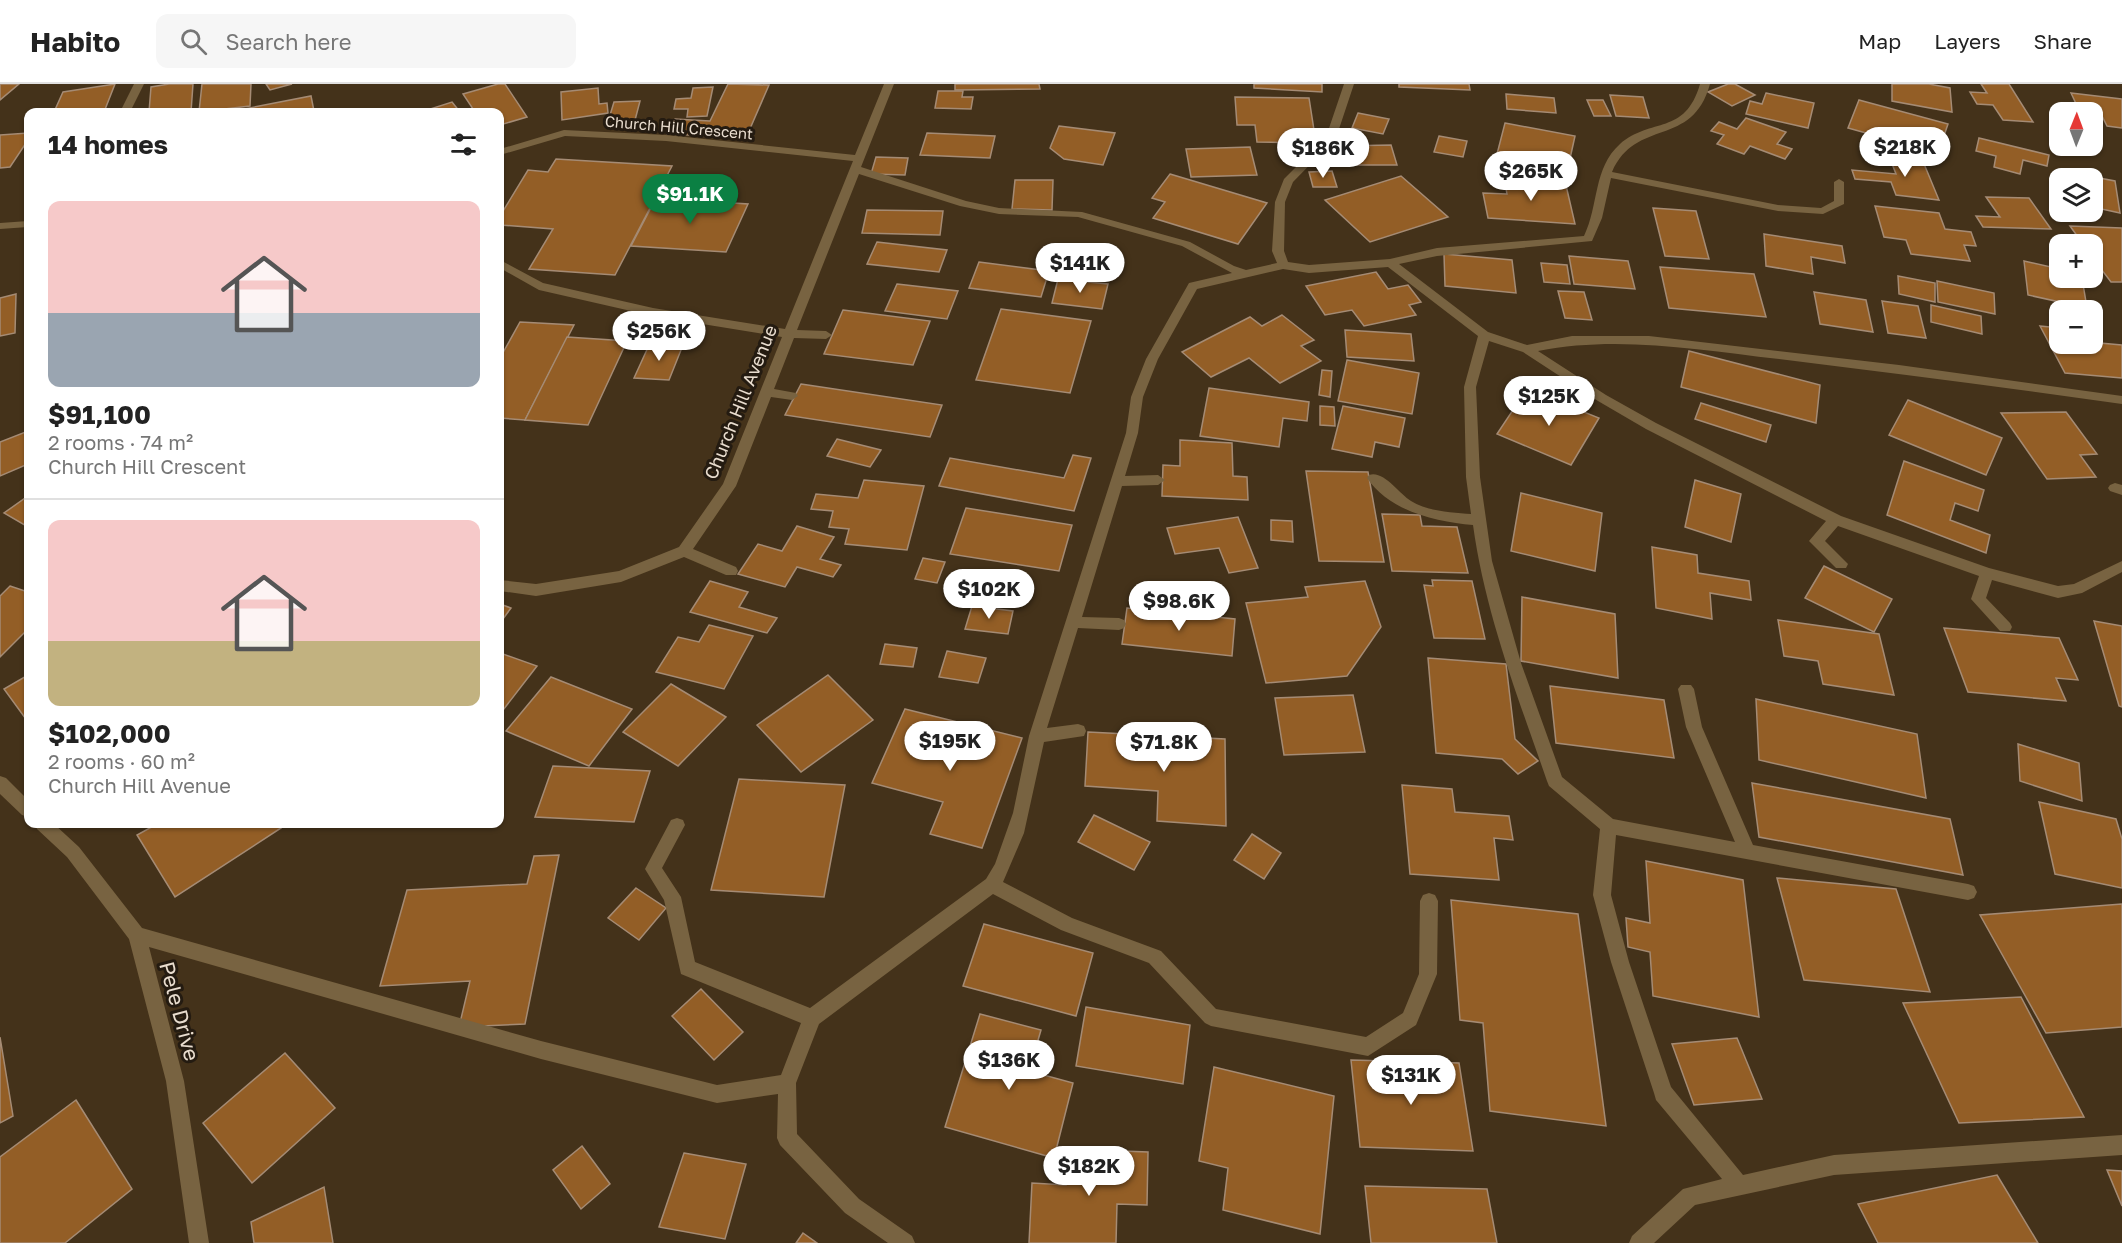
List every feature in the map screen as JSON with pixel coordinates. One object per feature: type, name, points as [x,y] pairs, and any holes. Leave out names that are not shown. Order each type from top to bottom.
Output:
[{"type":"street","points":[[127,108],[139,84]]},
{"type":"street","name":"Church Hill Avenue","points":[[684,550],[729,486],[889,84]]},
{"type":"street","points":[[1283,266],[1278,251],[1280,202],[1288,181],[1331,138],[1349,84]]},
{"type":"street","points":[[904,1243],[852,1206],[787,1138],[787,1083],[812,1018],[992,885],[1005,866],[1030,777],[1037,736],[1132,433],[1137,397],[1152,359],[1192,286],[1283,266],[1309,270],[1390,263],[1437,252],[1588,239],[1595,228],[1605,174],[1618,151],[1634,140],[1688,116],[1697,105],[1705,84]]},
{"type":"street","name":"Church Hill Crescent","points":[[504,151],[564,133],[666,138],[857,164],[981,208],[999,211],[1078,214],[1186,244],[1230,269],[1248,274]]},
{"type":"street","points":[[1605,174],[1769,207],[1823,211],[1840,202],[1839,182]]},
{"type":"street","points":[[0,226],[24,224]]},
{"type":"street","points":[[1390,263],[1484,335],[1527,349],[1641,420],[1836,520],[1987,573],[2058,592],[2078,589],[2122,566]]},
{"type":"street","points":[[504,265],[539,286],[653,312],[789,334],[826,335]]},
{"type":"street","points":[[1484,335],[1470,387],[1473,477],[1485,561],[1514,663],[1555,781],[1609,826],[1968,892]]},
{"type":"street","points":[[1527,349],[1572,339],[1649,340],[1899,369],[2122,400]]},
{"type":"street","points":[[766,392],[792,396]]},
{"type":"street","points":[[1374,478],[1408,506],[1454,519],[1480,520]]},
{"type":"street","points":[[1116,481],[1158,480]]},
{"type":"street","points":[[1836,520],[1816,542],[1841,564]]},
{"type":"street","points":[[504,586],[536,590],[621,576],[684,550],[731,571]]},
{"type":"street","points":[[1987,573],[1978,599],[2005,627]]},
{"type":"street","points":[[1072,622],[1119,624]]},
{"type":"street","points":[[1686,689],[1694,727],[1747,850]]},
{"type":"street","points":[[1037,736],[1078,731]]},
{"type":"street","points":[[0,783],[24,806]]},
{"type":"street","points":[[677,825],[654,869],[672,897],[687,968],[812,1018]]},
{"type":"street","points":[[1609,826],[1602,895],[1620,962],[1663,1093],[1739,1185]]},
{"type":"street","name":"Pele Drive","points":[[47,828],[73,852],[137,935],[175,1081],[199,1243]]},
{"type":"street","points":[[992,885],[1067,924],[1155,957],[1211,1017],[1368,1047],[1410,1018],[1428,974],[1429,901]]},
{"type":"street","points":[[137,935],[541,1050],[717,1094],[787,1083]]},
{"type":"street","points":[[1640,1243],[1690,1196],[1834,1165],[2122,1145]]},
{"type":"building","points":[[0,84],[19,84],[0,100]]},
{"type":"building","points":[[115,84],[106,108],[56,108],[63,92]]},
{"type":"building","points":[[193,84],[191,108],[149,108],[151,87]]},
{"type":"building","points":[[202,84],[251,84],[250,106],[199,108]]},
{"type":"building","points":[[266,84],[292,84],[270,90]]},
{"type":"building","points":[[505,84],[527,117],[504,124],[504,108],[472,108],[463,94]]},
{"type":"building","points":[[728,84],[769,85],[749,131],[737,130],[734,137],[667,134],[675,119],[710,121]]},
{"type":"building","points":[[955,84],[1039,84],[1040,89],[955,90]]},
{"type":"building","points":[[1254,84],[1322,84],[1322,92],[1254,88]]},
{"type":"building","points":[[1399,84],[1469,84],[1470,90],[1399,87]]},
{"type":"building","points":[[1728,84],[1735,84],[1755,95],[1732,106],[1708,92]]},
{"type":"building","points":[[1892,84],[1929,84],[1950,88],[1952,112],[1892,101]]},
{"type":"building","points":[[1981,84],[2009,84],[2033,122],[2003,120],[1993,105],[1977,104],[1970,92],[1987,93]]},
{"type":"building","points":[[713,87],[707,116],[687,117],[688,109],[674,109],[676,99],[691,98],[693,88]]},
{"type":"building","points":[[598,88],[599,104],[607,103],[608,113],[562,120],[561,92]]},
{"type":"building","points":[[938,91],[963,91],[962,97],[973,97],[971,109],[935,108]]},
{"type":"building","points":[[1766,93],[1814,103],[1808,128],[1746,114],[1750,101],[1762,104]]},
{"type":"building","points":[[2071,93],[2122,99],[2122,128],[2107,126],[2103,118],[2103,102],[2075,102]]},
{"type":"building","points":[[1506,94],[1554,98],[1556,113],[1507,109]]},
{"type":"building","points":[[1610,95],[1643,97],[1649,118],[1616,116]]},
{"type":"building","points":[[311,96],[313,108],[249,108]]},
{"type":"building","points":[[1235,97],[1309,98],[1316,143],[1257,142],[1255,125],[1237,125]]},
{"type":"building","points":[[1587,100],[1603,100],[1611,116],[1594,116]]},
{"type":"building","points":[[1859,100],[1948,124],[1938,153],[1848,128]]},
{"type":"building","points":[[640,101],[634,124],[607,125],[614,102]]},
{"type":"building","points":[[452,102],[457,108],[433,108]]},
{"type":"building","points":[[1358,113],[1389,119],[1383,134],[1352,128]]},
{"type":"building","points":[[1746,118],[1786,132],[1777,144],[1792,149],[1785,159],[1750,146],[1744,154],[1717,144],[1724,135],[1711,131],[1719,122],[1737,129]]},
{"type":"building","points":[[1505,123],[1575,136],[1567,172],[1496,158]]},
{"type":"building","points":[[1059,126],[1115,133],[1103,165],[1064,159],[1050,148]]},
{"type":"building","points":[[24,133],[24,146],[10,167],[0,168],[0,135]]},
{"type":"building","points":[[927,133],[995,136],[990,158],[920,155]]},
{"type":"building","points":[[1439,136],[1467,141],[1463,157],[1434,152]]},
{"type":"building","points":[[1979,138],[2049,155],[2047,166],[2023,160],[2020,174],[1994,167],[1996,156],[1976,151]]},
{"type":"building","points":[[1391,145],[1397,165],[1347,165],[1342,146]]},
{"type":"building","points":[[1250,147],[1257,175],[1191,177],[1186,149]]},
{"type":"building","points":[[1889,156],[1922,159],[1939,200],[1896,195],[1891,182],[1855,179],[1852,170],[1896,174]]},
{"type":"building","points":[[876,157],[908,158],[905,175],[871,174]]},
{"type":"building","points":[[556,159],[672,166],[615,275],[529,269],[553,229],[504,225],[504,209],[528,170],[548,172]]},
{"type":"building","points":[[1332,171],[1337,187],[1313,187],[1309,172]]},
{"type":"building","points":[[1170,174],[1267,203],[1238,244],[1153,218],[1165,202],[1152,198]]},
{"type":"building","points":[[1401,176],[1448,217],[1370,242],[1325,200]]},
{"type":"building","points":[[1504,177],[1565,181],[1575,224],[1488,218],[1483,193],[1507,194]]},
{"type":"building","points":[[2103,179],[2115,181],[2120,213],[2103,209]]},
{"type":"building","points":[[1015,180],[1053,180],[1052,210],[1012,209]]},
{"type":"building","points":[[1986,197],[2029,198],[2051,229],[1983,227],[1976,216],[2000,217]]},
{"type":"building","points":[[656,198],[748,204],[726,252],[631,246]]},
{"type":"building","points":[[1875,206],[1939,213],[1945,229],[1971,232],[1976,246],[1964,245],[1970,261],[1911,254],[1906,240],[1884,237]]},
{"type":"building","points":[[1653,208],[1696,211],[1709,259],[1665,256]]},
{"type":"building","points":[[867,210],[943,211],[940,235],[862,233]]},
{"type":"building","points":[[2070,226],[2122,228],[2122,282],[2111,282],[2103,271],[2103,234],[2076,234]]},
{"type":"building","points":[[1764,234],[1842,246],[1845,263],[1811,257],[1813,274],[1766,266]]},
{"type":"building","points":[[877,242],[947,250],[939,272],[867,264]]},
{"type":"building","points":[[1444,254],[1512,260],[1516,293],[1445,286]]},
{"type":"building","points":[[1569,256],[1628,261],[1635,289],[1574,284]]},
{"type":"building","points":[[2024,261],[2049,267],[2049,288],[2084,288],[2086,300],[2051,300],[2028,295]]},
{"type":"building","points":[[979,262],[1049,271],[1041,297],[969,288]]},
{"type":"building","points":[[1541,263],[1567,265],[1570,284],[1544,282]]},
{"type":"building","points":[[1660,267],[1754,274],[1766,317],[1669,308]]},
{"type":"building","points":[[1376,272],[1388,289],[1408,285],[1421,302],[1409,305],[1416,315],[1364,326],[1352,310],[1325,315],[1306,286]]},
{"type":"building","points":[[1898,276],[1935,283],[1935,302],[1899,294]]},
{"type":"building","points":[[1058,279],[1108,284],[1102,309],[1052,303]]},
{"type":"building","points":[[1937,281],[1994,293],[1995,314],[1938,302]]},
{"type":"building","points":[[897,284],[958,291],[947,319],[885,311]]},
{"type":"building","points":[[1558,291],[1584,292],[1592,320],[1565,318]]},
{"type":"building","points":[[1814,292],[1866,300],[1873,332],[1820,324]]},
{"type":"building","points":[[16,294],[15,333],[0,336],[0,298]]},
{"type":"building","points":[[1882,301],[1918,306],[1926,338],[1888,333]]},
{"type":"building","points":[[1931,305],[1981,316],[1982,334],[1931,322]]},
{"type":"building","points":[[1001,309],[1091,321],[1070,393],[976,380]]},
{"type":"building","points":[[843,310],[930,321],[913,365],[824,354]]},
{"type":"building","points":[[1282,315],[1314,340],[1301,346],[1321,361],[1280,383],[1249,358],[1211,377],[1182,352],[1250,317],[1262,326]]},
{"type":"building","points":[[520,322],[574,325],[525,420],[504,418],[504,351]]},
{"type":"building","points":[[2040,326],[2049,327],[2049,343]]},
{"type":"building","points":[[1345,330],[1411,334],[1414,361],[1347,357]]},
{"type":"building","points":[[567,337],[627,341],[588,425],[525,420]]},
{"type":"building","points":[[650,343],[683,345],[669,380],[634,378]]},
{"type":"building","points":[[2103,343],[2122,345],[2122,378],[2065,373],[2055,354],[2103,354]]},
{"type":"building","points":[[1689,351],[1820,385],[1816,423],[1681,387]]},
{"type":"building","points":[[1347,360],[1419,373],[1412,414],[1338,401]]},
{"type":"building","points":[[1322,370],[1332,371],[1330,397],[1319,395]]},
{"type":"building","points":[[801,384],[942,405],[930,437],[785,415]]},
{"type":"building","points":[[1209,388],[1309,402],[1307,421],[1283,418],[1279,447],[1200,436]]},
{"type":"building","points":[[1527,389],[1599,418],[1571,465],[1497,434]]},
{"type":"building","points":[[1908,400],[2002,438],[1986,475],[1889,435]]},
{"type":"building","points":[[1701,403],[1771,425],[1766,442],[1695,419]]},
{"type":"building","points":[[1320,406],[1334,407],[1335,426],[1320,425]]},
{"type":"building","points":[[1343,406],[1405,418],[1399,447],[1375,442],[1372,457],[1332,449]]},
{"type":"building","points":[[2066,412],[2097,454],[2080,455],[2096,477],[2047,479],[2001,413]]},
{"type":"building","points":[[24,433],[24,466],[0,476],[0,442]]},
{"type":"building","points":[[837,439],[881,450],[870,467],[827,456]]},
{"type":"building","points":[[1180,440],[1232,443],[1233,476],[1247,477],[1248,500],[1162,496],[1163,465],[1180,466]]},
{"type":"building","points":[[1073,455],[1091,458],[1074,511],[939,486],[950,458],[1064,478]]},
{"type":"building","points":[[1904,461],[1984,490],[1978,511],[1955,503],[1950,520],[1990,535],[1986,553],[1887,515]]},
{"type":"building","points":[[1306,471],[1368,472],[1384,562],[1319,561]]},
{"type":"building","points":[[864,480],[924,486],[907,550],[845,544],[849,529],[829,527],[833,511],[811,509],[816,494],[858,498]]},
{"type":"building","points":[[1695,480],[1741,494],[1731,542],[1685,527]]},
{"type":"building","points":[[1521,493],[1602,513],[1595,571],[1511,551]]},
{"type":"building","points":[[24,499],[24,525],[4,513]]},
{"type":"building","points":[[966,508],[1072,525],[1059,571],[950,554]]},
{"type":"building","points":[[1382,514],[1420,515],[1422,526],[1457,527],[1468,573],[1392,571]]},
{"type":"building","points":[[1238,517],[1258,568],[1229,573],[1219,548],[1175,554],[1167,528]]},
{"type":"building","points":[[1271,520],[1292,521],[1293,542],[1271,540]]},
{"type":"building","points":[[797,526],[834,537],[820,559],[841,565],[833,577],[797,567],[785,587],[738,574],[758,544],[782,551]]},
{"type":"building","points":[[1652,547],[1697,555],[1698,573],[1749,581],[1751,600],[1710,593],[1712,619],[1656,608]]},
{"type":"building","points":[[923,558],[945,562],[937,583],[915,579]]},
{"type":"building","points":[[1824,566],[1892,599],[1874,632],[1805,598]]},
{"type":"building","points":[[1432,580],[1472,581],[1485,639],[1434,638],[1424,585],[1433,586]]},
{"type":"building","points":[[710,581],[748,592],[739,607],[777,618],[767,633],[690,612]]},
{"type":"building","points":[[1365,581],[1381,627],[1347,676],[1266,683],[1246,603],[1308,597],[1305,587]]},
{"type":"building","points":[[10,586],[24,591],[24,633],[0,657],[0,596]]},
{"type":"building","points":[[1522,597],[1615,614],[1618,678],[1521,661]]},
{"type":"building","points":[[504,605],[511,608],[504,618]]},
{"type":"building","points":[[972,606],[1013,611],[1008,634],[965,629]]},
{"type":"building","points":[[1127,608],[1235,619],[1232,656],[1122,644]]},
{"type":"building","points":[[1778,620],[1879,634],[1894,695],[1823,684],[1818,661],[1784,656]]},
{"type":"building","points":[[2094,621],[2122,626],[2122,707],[2119,706]]},
{"type":"building","points":[[709,625],[753,636],[724,689],[656,672],[678,637],[699,642]]},
{"type":"building","points":[[1944,628],[2059,638],[2078,680],[2056,678],[2066,701],[1968,692]]},
{"type":"building","points":[[885,644],[917,648],[913,667],[880,664]]},
{"type":"building","points":[[947,651],[986,658],[978,683],[939,677]]},
{"type":"building","points":[[504,654],[537,666],[504,709]]},
{"type":"building","points":[[1428,658],[1506,664],[1515,739],[1538,761],[1518,774],[1502,759],[1436,753]]},
{"type":"building","points":[[828,675],[873,720],[801,772],[757,725]]},
{"type":"building","points":[[24,677],[24,716],[4,689]]},
{"type":"building","points":[[551,677],[632,709],[589,766],[506,731]]},
{"type":"building","points":[[671,684],[726,717],[678,766],[623,732]]},
{"type":"building","points":[[1550,686],[1664,700],[1674,758],[1556,743]]},
{"type":"building","points":[[1353,695],[1365,752],[1284,755],[1275,698]]},
{"type":"building","points":[[1756,699],[1917,734],[1926,798],[1759,760]]},
{"type":"building","points":[[905,709],[1022,738],[982,848],[930,834],[943,802],[872,783]]},
{"type":"building","points":[[1088,732],[1225,739],[1226,826],[1157,821],[1158,791],[1085,786]]},
{"type":"building","points":[[2018,744],[2079,763],[2082,801],[2020,781]]},
{"type":"building","points":[[553,766],[650,771],[634,822],[535,817]]},
{"type":"building","points":[[739,779],[845,785],[824,897],[711,890]]},
{"type":"building","points":[[1752,783],[1950,819],[1963,875],[1759,837]]},
{"type":"building","points":[[1402,785],[1452,789],[1455,812],[1509,816],[1513,840],[1494,838],[1499,880],[1410,874]]},
{"type":"building","points":[[2039,802],[2116,819],[2122,839],[2122,888],[2055,874]]},
{"type":"building","points":[[1094,815],[1150,842],[1134,870],[1078,842]]},
{"type":"building","points":[[150,828],[281,828],[175,897],[137,835]]},
{"type":"building","points":[[1252,834],[1281,853],[1264,879],[1234,860]]},
{"type":"building","points":[[559,855],[525,1024],[459,1027],[470,981],[380,986],[407,890],[527,884],[534,856]]},
{"type":"building","points":[[1646,861],[1743,880],[1759,1017],[1653,996],[1650,952],[1628,947],[1626,918],[1650,923]]},
{"type":"building","points":[[1777,878],[1896,889],[1930,992],[1804,980]]},
{"type":"building","points":[[636,888],[666,908],[639,940],[608,918]]},
{"type":"building","points":[[1451,900],[1578,914],[1606,1126],[1490,1111],[1483,1023],[1460,1020]]},
{"type":"building","points":[[2122,904],[2122,1027],[2046,1033],[1980,915]]},
{"type":"building","points":[[984,924],[1093,953],[1076,1016],[963,986]]},
{"type":"building","points":[[701,989],[743,1032],[714,1060],[672,1016]]},
{"type":"building","points":[[2021,997],[2084,1117],[1959,1123],[1903,1003]]},
{"type":"building","points":[[1086,1007],[1190,1025],[1183,1084],[1076,1066]]},
{"type":"building","points":[[980,1014],[1041,1030],[1029,1071],[1073,1083],[1054,1158],[945,1127]]},
{"type":"building","points":[[0,1037],[13,1116],[0,1123]]},
{"type":"building","points":[[1737,1038],[1762,1099],[1694,1105],[1672,1044]]},
{"type":"building","points":[[285,1053],[335,1108],[252,1183],[203,1123]]},
{"type":"building","points":[[1351,1060],[1459,1063],[1473,1151],[1360,1147]]},
{"type":"building","points":[[1214,1067],[1334,1096],[1320,1234],[1223,1210],[1228,1168],[1199,1161]]},
{"type":"building","points":[[76,1100],[132,1189],[65,1243],[0,1243],[0,1157]]},
{"type":"building","points":[[582,1146],[610,1184],[581,1209],[553,1170]]},
{"type":"building","points":[[1068,1149],[1148,1152],[1147,1205],[1117,1204],[1116,1243],[1029,1243],[1032,1183],[1066,1185]]},
{"type":"building","points":[[684,1153],[746,1164],[725,1239],[659,1227]]},
{"type":"building","points":[[2107,1170],[2122,1171],[2122,1206]]},
{"type":"building","points":[[1997,1175],[2038,1243],[1878,1243],[1858,1204]]},
{"type":"building","points":[[1365,1186],[1487,1189],[1497,1243],[1371,1243]]},
{"type":"building","points":[[324,1187],[333,1243],[254,1243],[251,1222]]},
{"type":"building","points":[[803,1233],[817,1243],[796,1243]]}]
